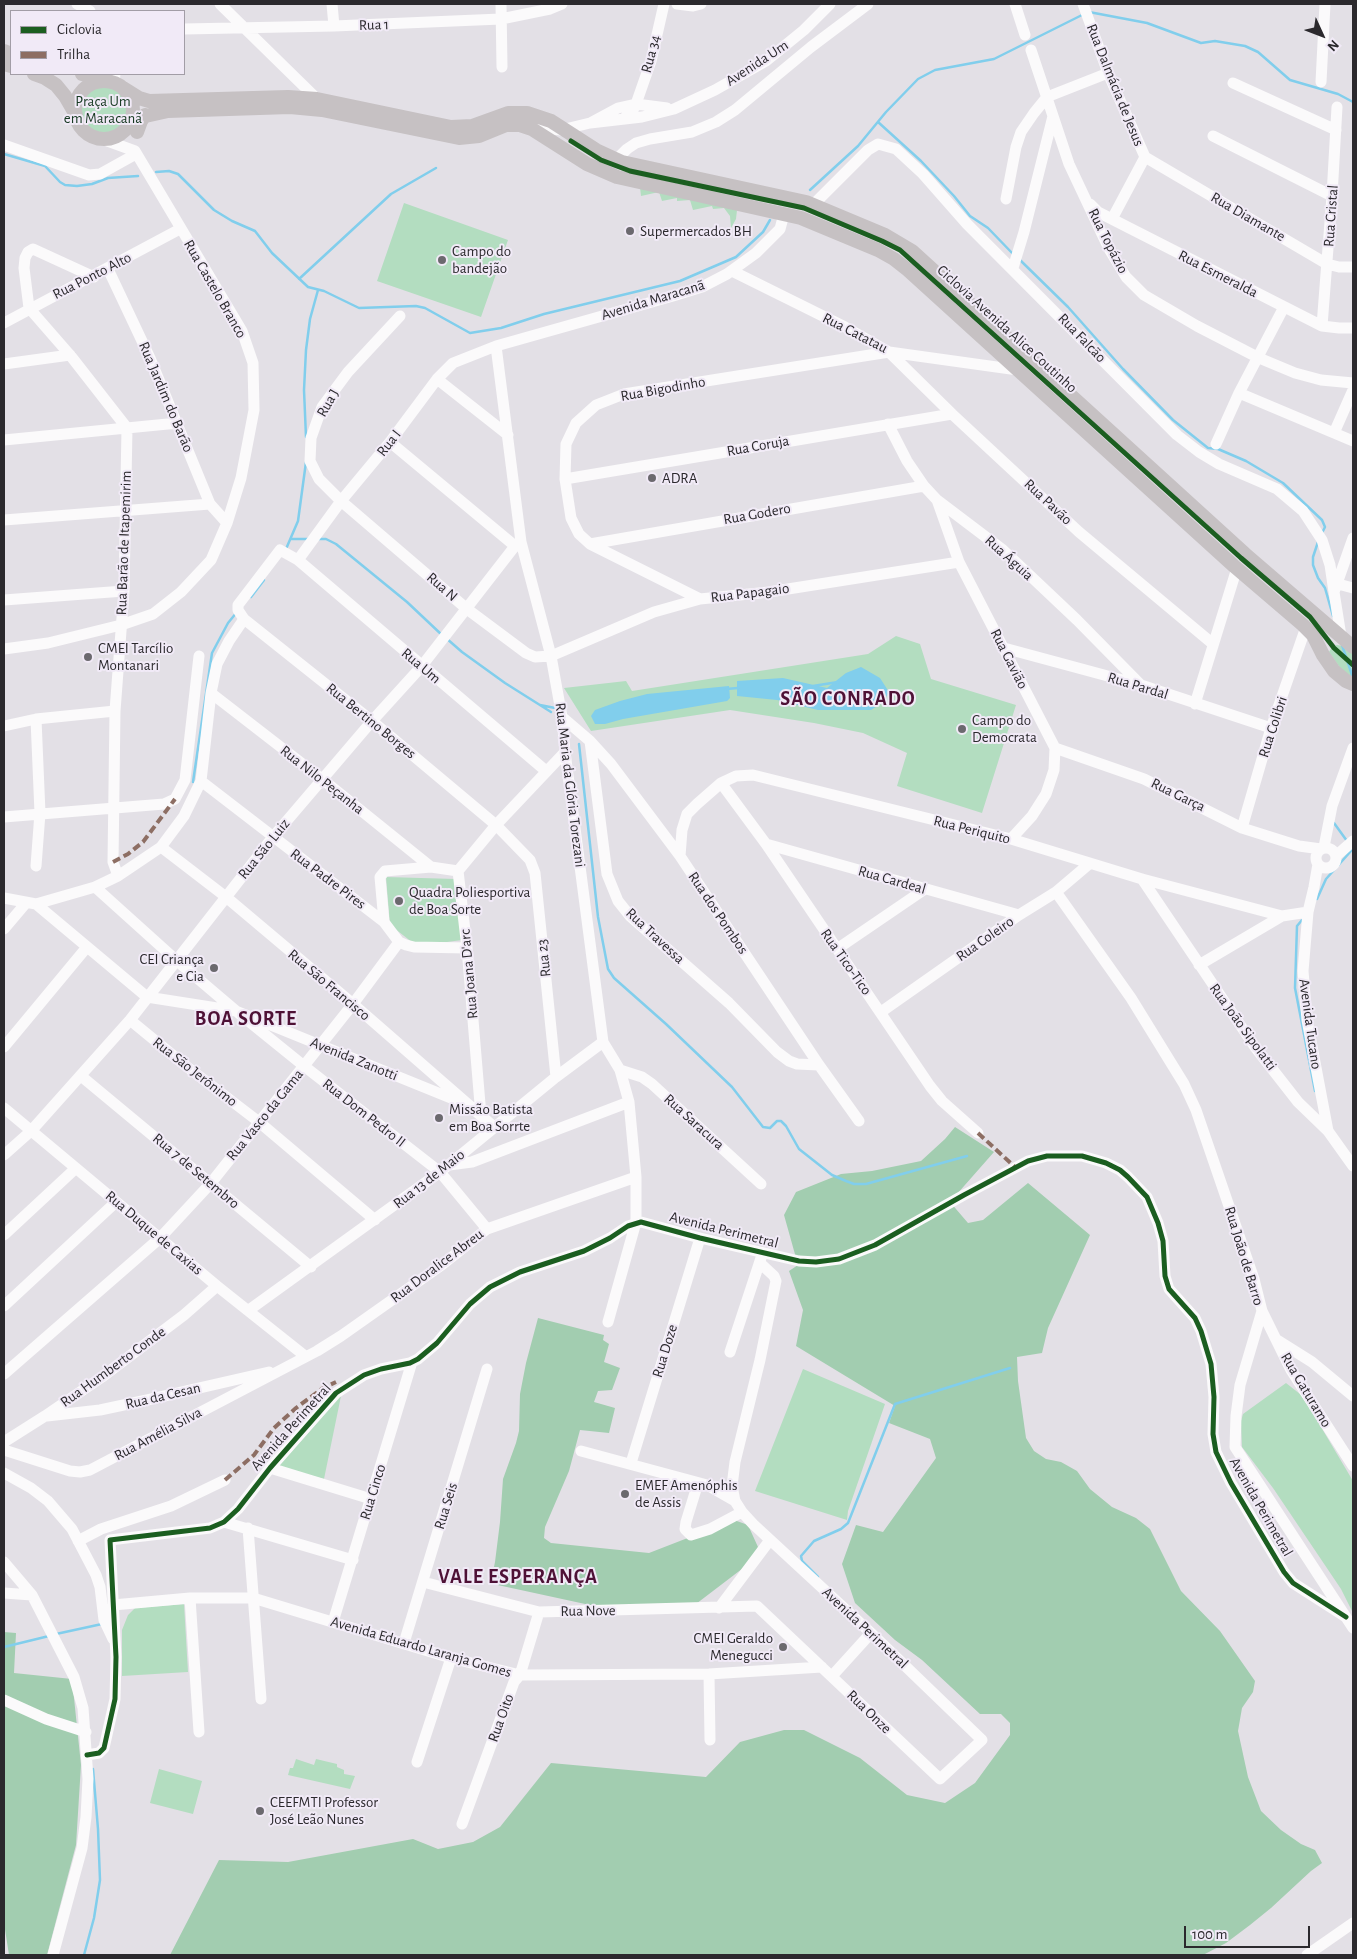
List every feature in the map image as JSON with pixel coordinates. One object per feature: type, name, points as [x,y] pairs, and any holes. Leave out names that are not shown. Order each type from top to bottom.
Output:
[{"type":"main road","points":[[37,75],[56,85],[65,96],[80,126],[90,135],[102,139],[113,137],[136,122],[168,111],[290,107],[316,104],[451,127],[472,126],[508,113],[521,112],[544,118],[616,160],[631,165],[813,204],[890,237],[912,251],[1245,554],[1353,647]]},
{"type":"main road","points":[[87,75],[114,81],[139,98],[149,101],[288,97],[459,138],[479,136],[506,126],[526,126],[587,164],[617,178],[784,214],[812,222],[894,259],[1237,568],[1306,627],[1338,675],[1352,684]]},
{"type":"main road","points":[[76,115],[76,104],[79,95],[91,84],[114,81]]},
{"type":"main road","points":[[114,81],[130,97],[136,122]]},
{"type":"main road","points":[[1323,655],[1329,642],[1341,636]]},
{"type":"street","points":[[77,4],[88,10]]},
{"type":"street","points":[[220,4],[316,104]]},
{"type":"street","points":[[332,4],[334,26]]},
{"type":"street","points":[[501,4],[502,66]]},
{"type":"street","name":"Rua 1","points":[[185,29],[334,26],[501,19],[550,9],[562,4]]},
{"type":"street","name":"Rua 34","points":[[636,104],[651,60],[664,4]]},
{"type":"street","points":[[677,4],[693,6],[701,4]]},
{"type":"street","name":"Avenida Um","points":[[526,126],[547,130],[564,129],[674,109],[715,90],[766,60],[804,30],[830,4]]},
{"type":"street","points":[[616,160],[626,149],[636,144],[650,139],[692,132],[716,122],[735,110],[811,47],[868,4]]},
{"type":"street","points":[[1015,4],[1025,35]]},
{"type":"street","points":[[1321,82],[1325,4]]},
{"type":"street","name":"Rua Dalmácia de Jesus","points":[[1086,12],[1108,73],[1145,157],[1112,219]]},
{"type":"street","name":"Rua Topázio","points":[[1031,50],[1069,164],[1109,249],[1126,277],[1144,295],[1197,326],[1259,358],[1295,373],[1321,380],[1353,382]]},
{"type":"street","points":[[1006,199],[1016,147],[1021,132],[1047,97],[1108,73]]},
{"type":"street","points":[[1233,83],[1336,130]]},
{"type":"street","points":[[621,120],[628,115],[636,104]]},
{"type":"street","name":"Avenida Um","points":[[590,123],[605,113],[636,104],[674,109]]},
{"type":"street","name":"Rua Cristal","points":[[1322,326],[1328,264],[1337,107]]},
{"type":"street","points":[[1013,268],[1024,232],[1052,116]]},
{"type":"street","points":[[136,122],[136,153]]},
{"type":"street","points":[[1213,136],[1332,196]]},
{"type":"street","points":[[102,139],[136,153]]},
{"type":"street","name":"Rua Falcão","points":[[813,204],[868,150],[878,144],[896,149],[922,174],[967,224],[1013,268],[1177,435],[1219,464],[1277,489],[1303,512],[1322,540],[1330,566],[1336,588],[1341,636]]},
{"type":"street","points":[[4,145],[89,175],[100,174],[110,170],[136,153]]},
{"type":"street","name":"Rua Castelo Branco","points":[[4,649],[48,643],[121,625],[153,614],[181,592],[211,560],[241,478],[254,410],[253,363],[242,331],[136,153]]},
{"type":"street","name":"Rua Diamante","points":[[1145,157],[1328,264],[1339,267],[1353,267]]},
{"type":"street","name":"Rua Esmeralda","points":[[1088,203],[1098,212],[1322,326],[1353,328]]},
{"type":"street","name":"Avenida Maracanã","points":[[496,346],[688,292],[716,280],[756,253],[780,229],[784,214]]},
{"type":"street","name":"Rua Ponto Alto","points":[[4,323],[29,308],[94,277],[180,228]]},
{"type":"street","points":[[94,277],[33,249],[25,258],[24,268],[29,308],[70,355],[127,428]]},
{"type":"street","name":"Rua Jardim do Barão","points":[[108,269],[150,358],[210,504],[226,523]]},
{"type":"street","name":"Rua Catatau","points":[[732,271],[845,327],[889,352],[1018,370]]},
{"type":"street","points":[[1216,444],[1239,393],[1284,307]]},
{"type":"street","name":"Rua J","points":[[341,501],[319,479],[310,461],[311,438],[322,408],[327,400],[348,372],[400,316]]},
{"type":"street","name":"Rua I","points":[[298,560],[341,501],[390,442],[437,379],[453,363],[496,346]]},
{"type":"street","name":"Rua Maria da Glória Torezani","points":[[496,346],[508,435],[518,544],[551,656],[562,718],[603,1042],[620,1070],[629,1102],[636,1177],[636,1222],[608,1322]]},
{"type":"street","name":"Rua Pavão","points":[[889,352],[952,414],[1079,532],[1214,644]]},
{"type":"street","name":"Rua Bigodinho","points":[[700,598],[590,544],[579,534],[571,518],[564,479],[566,444],[576,423],[596,405],[624,394],[889,352]]},
{"type":"street","points":[[4,364],[70,355]]},
{"type":"street","points":[[437,379],[508,435]]},
{"type":"street","points":[[1334,433],[1353,390]]},
{"type":"street","points":[[1239,393],[1353,440]]},
{"type":"street","name":"Rua Coruja","points":[[564,479],[952,414]]},
{"type":"street","points":[[4,440],[178,423]]},
{"type":"street","name":"Rua Águia","points":[[888,424],[907,461],[924,486],[937,500],[1003,550],[1141,685]]},
{"type":"street","name":"Rua Barão de Itapemirim","points":[[118,876],[113,862],[115,711],[124,591],[127,511],[127,428]]},
{"type":"street","points":[[390,442],[518,544]]},
{"type":"street","name":"Rua Godero","points":[[590,544],[924,486]]},
{"type":"street","name":"Rua Gavião","points":[[937,500],[959,562],[1055,748]]},
{"type":"street","name":"Rua N","points":[[341,501],[467,609],[526,653],[536,657],[551,656]]},
{"type":"street","points":[[4,520],[210,504]]},
{"type":"street","points":[[1353,538],[1336,588],[1353,588]]},
{"type":"street","name":"Rua São Luiz","points":[[4,1154],[31,1131],[130,1020],[272,837],[421,667],[518,544]]},
{"type":"street","name":"Rua Um","points":[[241,614],[280,550],[298,560],[421,667],[546,771]]},
{"type":"street","name":"Rua Papagaio","points":[[551,656],[654,612],[700,598],[768,592],[959,562]]},
{"type":"street","points":[[1195,704],[1237,568]]},
{"type":"street","points":[[4,600],[124,591]]},
{"type":"street","points":[[4,929],[31,904],[95,888],[118,876],[161,848],[184,816],[201,781],[211,693],[217,664],[241,614]]},
{"type":"street","name":"Rua Bertino Borges","points":[[241,614],[496,825]]},
{"type":"street","name":"Rua Colibri","points":[[1242,828],[1271,728],[1306,627]]},
{"type":"street","name":"Rua Pardal","points":[[1004,648],[1141,685],[1271,728]]},
{"type":"street","points":[[4,817],[164,804],[175,799],[185,780],[199,656]]},
{"type":"street","name":"Rua Nilo Peçanha","points":[[211,693],[322,779],[431,868]]},
{"type":"street","points":[[4,726],[36,719],[115,711]]},
{"type":"street","name":"Rua dos Pombos","points":[[562,718],[590,741],[611,764],[680,856],[859,1120]]},
{"type":"street","points":[[36,719],[40,814],[36,866]]},
{"type":"street","name":"Rua Travessa","points":[[590,741],[607,874],[618,901],[630,916],[729,1003],[789,1062],[820,1065]]},
{"type":"street","points":[[1011,839],[1032,816],[1046,794],[1054,770],[1055,748]]},
{"type":"street","name":"Rua Garça","points":[[1055,748],[1144,779],[1242,828],[1299,846],[1320,855],[1332,849],[1334,861]]},
{"type":"street","name":"Avenida Tucano","points":[[1328,1131],[1307,1020],[1303,971],[1308,912],[1320,855],[1332,806],[1353,748]]},
{"type":"street","points":[[467,948],[414,947],[399,942],[384,922],[380,877],[382,873],[385,871],[431,868],[458,871],[496,825],[565,752]]},
{"type":"street","name":"Rua Periquito","points":[[680,856],[682,830],[688,814],[721,783],[736,776],[753,775],[1011,839],[1142,880],[1282,916],[1308,912]]},
{"type":"street","name":"Rua Padre Pires","points":[[201,781],[384,922]]},
{"type":"street","name":"Rua Tico-Tico","points":[[721,783],[766,844],[942,1101],[978,1133]]},
{"type":"street","name":"Rua 23","points":[[496,825],[530,860],[534,873],[556,1077]]},
{"type":"street","name":"Avenida Tucano","points":[[1314,887],[1334,861],[1353,841]]},
{"type":"street","name":"Rua Cardeal","points":[[766,844],[1018,915]]},
{"type":"street","name":"Rua São Francisco","points":[[161,848],[226,897],[494,1126]]},
{"type":"street","points":[[1320,855],[1325,868],[1334,861]]},
{"type":"street","name":"Rua Coleiro","points":[[881,1012],[1018,915],[1056,892],[1089,864]]},
{"type":"street","name":"Rua Joana D'arc","points":[[458,871],[467,948],[481,1116]]},
{"type":"street","name":"Rua João Sipolatti","points":[[1142,880],[1255,1047],[1298,1102],[1328,1131],[1353,1166]]},
{"type":"street","name":"Rua Dom Pedro II","points":[[95,888],[176,960],[304,1066],[444,1168],[487,1229]]},
{"type":"street","points":[[837,949],[925,889]]},
{"type":"street","name":"Rua João de Barro","points":[[1056,892],[1131,998],[1184,1084],[1199,1119],[1254,1279],[1262,1311],[1240,1385],[1235,1447],[1353,1628]]},
{"type":"street","points":[[4,898],[31,904],[147,997]]},
{"type":"street","points":[[1199,964],[1282,916]]},
{"type":"street","name":"Rua Vasco da Gama","points":[[4,1374],[160,1238],[211,1183],[353,1004],[399,942]]},
{"type":"street","points":[[4,1047],[87,948]]},
{"type":"street","name":"Avenida Zanotti","points":[[147,997],[236,1011],[468,1105]]},
{"type":"street","name":"Rua São Jerônimo","points":[[130,1020],[259,1122],[375,1220]]},
{"type":"street","name":"Rua 13 de Maio","points":[[249,1310],[311,1267],[444,1168],[494,1126],[603,1042]]},
{"type":"street","name":"Rua Saracura","points":[[620,1070],[642,1077],[652,1084],[761,1184]]},
{"type":"street","name":"Rua 7 de Setembro","points":[[81,1076],[311,1267]]},
{"type":"street","points":[[444,1168],[472,1162],[629,1102]]},
{"type":"street","name":"Rua Duque de Caxias","points":[[4,1108],[217,1286],[305,1356]]},
{"type":"street","name":"Avenida Perimetral","points":[[87,1755],[99,1753],[106,1742],[115,1699],[115,1643],[110,1540],[210,1528],[224,1522],[238,1509],[270,1468],[336,1393],[345,1386],[372,1372],[412,1362],[437,1343],[470,1304],[490,1287],[514,1274],[591,1248],[636,1222],[644,1222],[700,1238],[761,1258],[816,1262],[850,1256],[875,1245],[964,1194],[1028,1161],[1058,1155],[1094,1158],[1120,1170],[1147,1197],[1163,1241],[1165,1276],[1169,1289],[1195,1318],[1202,1330],[1210,1364],[1214,1397],[1213,1434],[1216,1452],[1231,1483],[1284,1572],[1294,1582],[1346,1618]]},
{"type":"street","points":[[4,1235],[75,1169]]},
{"type":"street","name":"Rua Doralice Abreu","points":[[305,1356],[341,1336],[443,1264],[487,1229],[636,1177]]},
{"type":"street","points":[[4,1306],[116,1202]]},
{"type":"street","name":"Rua Doze","points":[[631,1463],[700,1238]]},
{"type":"street","name":"Avenida Perimetral","points":[[730,1352],[761,1258]]},
{"type":"street","name":"Avenida Perimetral","points":[[761,1258],[776,1281],[760,1360],[734,1462],[732,1486],[735,1501],[742,1512],[770,1540],[871,1633],[982,1740]]},
{"type":"street","name":"Rua Humberto Conde","points":[[4,1442],[45,1416],[153,1339],[217,1286]]},
{"type":"street","name":"Rua Gaturamo","points":[[1262,1311],[1291,1370],[1353,1466]]},
{"type":"street","points":[[1277,1340],[1312,1362],[1353,1396]]},
{"type":"street","name":"Rua Amélia Silva","points":[[4,1450],[70,1472],[90,1470],[305,1356]]},
{"type":"street","name":"Rua Cinco","points":[[333,1622],[412,1362]]},
{"type":"street","name":"Rua da Cesan","points":[[45,1416],[100,1410],[281,1369]]},
{"type":"street","name":"Rua Seis","points":[[404,1643],[487,1369]]},
{"type":"street","points":[[580,1451],[631,1463],[707,1485],[735,1501]]},
{"type":"street","points":[[270,1468],[371,1499]]},
{"type":"street","points":[[4,1473],[31,1488],[48,1501],[64,1518],[96,1574],[101,1593],[104,1620],[115,1643]]},
{"type":"street","points":[[78,1541],[101,1528],[171,1506],[225,1480]]},
{"type":"street","points":[[698,1483],[685,1529],[691,1535],[710,1529],[742,1512]]},
{"type":"street","points":[[224,1522],[353,1560]]},
{"type":"street","points":[[248,1528],[261,1699]]},
{"type":"street","points":[[719,1608],[770,1540]]},
{"type":"street","points":[[4,1562],[32,1595],[74,1677],[83,1708],[86,1732],[86,1817],[82,1848],[53,1955]]},
{"type":"street","name":"Rua Nove","points":[[423,1582],[539,1612],[757,1606]]},
{"type":"street","points":[[4,1593],[32,1595]]},
{"type":"street","points":[[190,1598],[199,1732]]},
{"type":"street","name":"Avenida Eduardo Laranja Gomes","points":[[113,1605],[190,1598],[253,1598],[451,1658],[520,1675],[709,1674],[822,1667]]},
{"type":"street","name":"Rua Onze","points":[[757,1606],[940,1779],[982,1740]]},
{"type":"street","name":"Rua Oito","points":[[462,1824],[514,1682],[520,1675],[539,1612]]},
{"type":"street","points":[[832,1676],[871,1633]]},
{"type":"street","points":[[418,1762],[451,1658]]},
{"type":"street","points":[[709,1674],[710,1740]]},
{"type":"street","points":[[4,1700],[46,1719],[86,1732]]},
{"type":"street","points":[[1308,1955],[1353,1923]]},
{"type":"green space","name":"Praça Um em Maracanã","points":[[98,85],[108,85],[121,92],[128,105],[128,115],[121,128],[108,135],[98,135],[89,131],[82,124],[78,115],[78,105],[82,96],[89,89]]},
{"type":"green space","points":[[640,187],[736,208],[736,219],[731,228],[730,216],[724,208],[713,209],[712,206],[693,210],[690,200],[677,201],[677,198],[662,201],[659,192],[641,196]]},
{"type":"green space","name":"Campo do bandejão","points":[[404,203],[508,240],[481,317],[377,281]]},
{"type":"green space","points":[[896,636],[920,644],[931,679],[1016,705],[982,813],[897,786],[907,753],[863,733],[814,723],[730,710],[591,731],[564,688],[626,681],[632,691],[868,654]]},
{"type":"green space","points":[[1337,645],[1343,646],[1353,654],[1353,678],[1345,675],[1329,652],[1332,647]]},
{"type":"green space","points":[[386,877],[456,879],[462,940],[417,946],[390,925]]},
{"type":"green space","points":[[955,1127],[994,1152],[950,1202],[968,1223],[983,1220],[1028,1183],[1090,1235],[1048,1328],[1042,1353],[1017,1357],[1018,1381],[1026,1438],[1034,1451],[1046,1459],[1061,1462],[1077,1471],[1090,1489],[1112,1507],[1136,1518],[1150,1529],[1181,1591],[1220,1631],[1255,1681],[1253,1692],[1242,1708],[1238,1731],[1248,1777],[1261,1811],[1281,1830],[1301,1844],[1315,1850],[1322,1863],[1250,1925],[1226,1943],[1203,1955],[170,1955],[219,1860],[288,1862],[413,1839],[438,1849],[473,1842],[500,1827],[551,1763],[706,1777],[740,1742],[784,1730],[804,1730],[860,1758],[907,1795],[945,1803],[975,1783],[1010,1735],[1010,1723],[1001,1714],[980,1714],[922,1660],[895,1640],[855,1603],[842,1564],[856,1525],[883,1532],[936,1458],[930,1439],[889,1423],[895,1406],[796,1346],[803,1310],[789,1271],[798,1265],[784,1215],[796,1192],[841,1174],[872,1171],[921,1161]]},
{"type":"green space","points":[[538,1318],[604,1335],[603,1340],[609,1344],[604,1362],[620,1368],[612,1390],[598,1391],[594,1402],[615,1408],[609,1433],[580,1430],[569,1471],[545,1527],[544,1538],[551,1543],[649,1553],[734,1520],[748,1525],[758,1547],[755,1559],[692,1607],[599,1607],[493,1584],[491,1581],[500,1522],[503,1479],[519,1431],[520,1394]]},
{"type":"green space","points":[[803,1369],[885,1404],[848,1511],[847,1520],[755,1491]]},
{"type":"green space","points":[[1286,1383],[1300,1394],[1308,1405],[1353,1481],[1353,1613],[1341,1589],[1273,1488],[1242,1447],[1241,1421],[1243,1414]]},
{"type":"green space","points":[[341,1396],[324,1479],[278,1467]]},
{"type":"green space","points":[[184,1604],[188,1672],[122,1676],[122,1630],[128,1615],[135,1608]]},
{"type":"green space","points":[[4,1632],[16,1633],[14,1673],[72,1679],[81,1765],[76,1845],[47,1955],[9,1955],[4,1923]]},
{"type":"green space","points":[[296,1759],[314,1765],[316,1759],[337,1764],[337,1767],[344,1770],[344,1774],[355,1776],[350,1789],[288,1775]]},
{"type":"green space","points":[[159,1769],[202,1781],[193,1814],[150,1803]]},
{"type":"water","points":[[861,667],[880,678],[889,692],[882,703],[871,710],[818,710],[777,700],[737,696],[737,681],[783,678],[827,688],[846,673]]},
{"type":"water","points":[[729,686],[730,698],[727,701],[623,719],[605,724],[595,724],[591,716],[595,710],[647,694]]},
{"type":"waterway","points":[[1089,12],[1147,23],[1201,43],[1215,41],[1245,46],[1258,52],[1290,80],[1338,94],[1353,102]]},
{"type":"waterway","points":[[810,190],[858,146],[886,112],[918,79],[935,70],[994,59],[1084,14]]},
{"type":"waterway","points":[[878,122],[921,161],[970,216],[988,228],[1014,255]]},
{"type":"waterway","points":[[4,154],[45,166],[65,185],[77,186],[92,184],[108,178],[138,176]]},
{"type":"waterway","points":[[299,279],[391,194],[436,168]]},
{"type":"waterway","points":[[156,172],[169,171],[178,174],[214,210],[232,221],[255,231],[272,253],[308,287],[324,291],[359,308],[416,306],[425,308],[470,333],[501,328],[544,314],[680,281],[736,257],[763,232],[770,220]]},
{"type":"waterway","points":[[1020,260],[1068,307],[1123,369],[1173,420],[1208,448],[1218,449],[1246,461],[1283,483],[1322,520],[1325,527],[1322,533]]},
{"type":"waterway","points":[[306,437],[304,390],[306,350],[310,319],[318,290]]},
{"type":"waterway","points":[[286,549],[298,521],[306,462]]},
{"type":"waterway","points":[[291,539],[310,539]]},
{"type":"waterway","points":[[318,539],[326,539],[336,544],[407,602],[442,635]]},
{"type":"waterway","points":[[1318,542],[1313,557],[1313,565],[1318,578],[1325,588],[1333,616]]},
{"type":"waterway","points":[[251,597],[264,580]]},
{"type":"waterway","points":[[193,782],[212,653],[228,623],[237,612]]},
{"type":"waterway","points":[[446,638],[505,683],[551,712]]},
{"type":"waterway","points":[[1342,645],[1353,678]]},
{"type":"waterway","points":[[813,686],[838,682]]},
{"type":"waterway","points":[[726,689],[738,688]]},
{"type":"waterway","points":[[540,705],[555,708]]},
{"type":"waterway","points":[[579,744],[598,917],[608,969],[614,978],[732,1087],[763,1127],[770,1128],[777,1121],[781,1121],[786,1126],[799,1149],[832,1175],[854,1184],[866,1184],[967,1156]]},
{"type":"waterway","points":[[1334,823],[1347,841]]},
{"type":"waterway","points":[[1317,899],[1326,879],[1351,851],[1352,847]]},
{"type":"waterway","points":[[1302,920],[1297,926],[1295,988],[1315,1091]]},
{"type":"waterway","points":[[818,1577],[802,1561],[801,1556],[814,1541],[841,1529],[848,1523],[895,1404],[1010,1368]]},
{"type":"waterway","points":[[56,1634],[102,1624]]},
{"type":"waterway","points":[[4,1647],[49,1636]]},
{"type":"waterway","points":[[84,1955],[94,1918],[100,1880],[93,1769]]},
{"type":"marked path","points":[[113,862],[128,854],[143,842],[175,799]]},
{"type":"marked path","points":[[978,1133],[1016,1168]]},
{"type":"marked path","points":[[225,1480],[254,1455],[274,1428],[296,1408],[323,1388],[336,1382]]},
{"type":"cycle path","name":"Ciclovia Avenida Alice Coutinho","points":[[571,141],[601,160],[630,171],[804,208],[900,250],[1241,558],[1310,617],[1334,648],[1353,665]]},
{"type":"cycle path","points":[[87,1755],[99,1753],[104,1748],[115,1699],[116,1657],[110,1540],[210,1528],[224,1522],[238,1509],[270,1468],[336,1393],[364,1375],[381,1369],[410,1363],[418,1359],[437,1343],[470,1304],[490,1287],[520,1272],[584,1251],[610,1238],[628,1226],[641,1222],[799,1261],[816,1262],[839,1259],[875,1245],[1028,1161],[1047,1156],[1082,1156],[1106,1163],[1120,1170],[1147,1197],[1163,1241],[1165,1276],[1169,1289],[1195,1318],[1211,1364],[1214,1397],[1213,1434],[1216,1452],[1231,1483],[1284,1572],[1293,1583],[1346,1617]]},
{"type":"place","name":"Supermercados BH","points":[[630,231]]},
{"type":"place","name":"Campo do bandejão","points":[[442,260]]},
{"type":"place","name":"ADRA","points":[[652,478]]},
{"type":"place","name":"CMEI Tarcílio Montanari","points":[[88,657]]},
{"type":"place","name":"Campo do Democrata","points":[[962,729]]},
{"type":"place","name":"Quadra Poliesportiva de Boa Sorte","points":[[399,901]]},
{"type":"place","name":"CEI Criança e Cia","points":[[214,968]]},
{"type":"place","name":"Missão Batista em Boa Sorrte","points":[[439,1118]]},
{"type":"place","name":"EMEF Amenóphis de Assis","points":[[625,1494]]},
{"type":"place","name":"CMEI Geraldo Menegucci","points":[[783,1647]]},
{"type":"place","name":"CEEFMTI Professor José Leão Nunes","points":[[260,1811]]},
{"type":"district","name":"SÃO CONRADO","points":[[848,699]]},
{"type":"district","name":"BOA SORTE","points":[[246,1019]]},
{"type":"district","name":"VALE ESPERANÇA","points":[[518,1577]]}]
